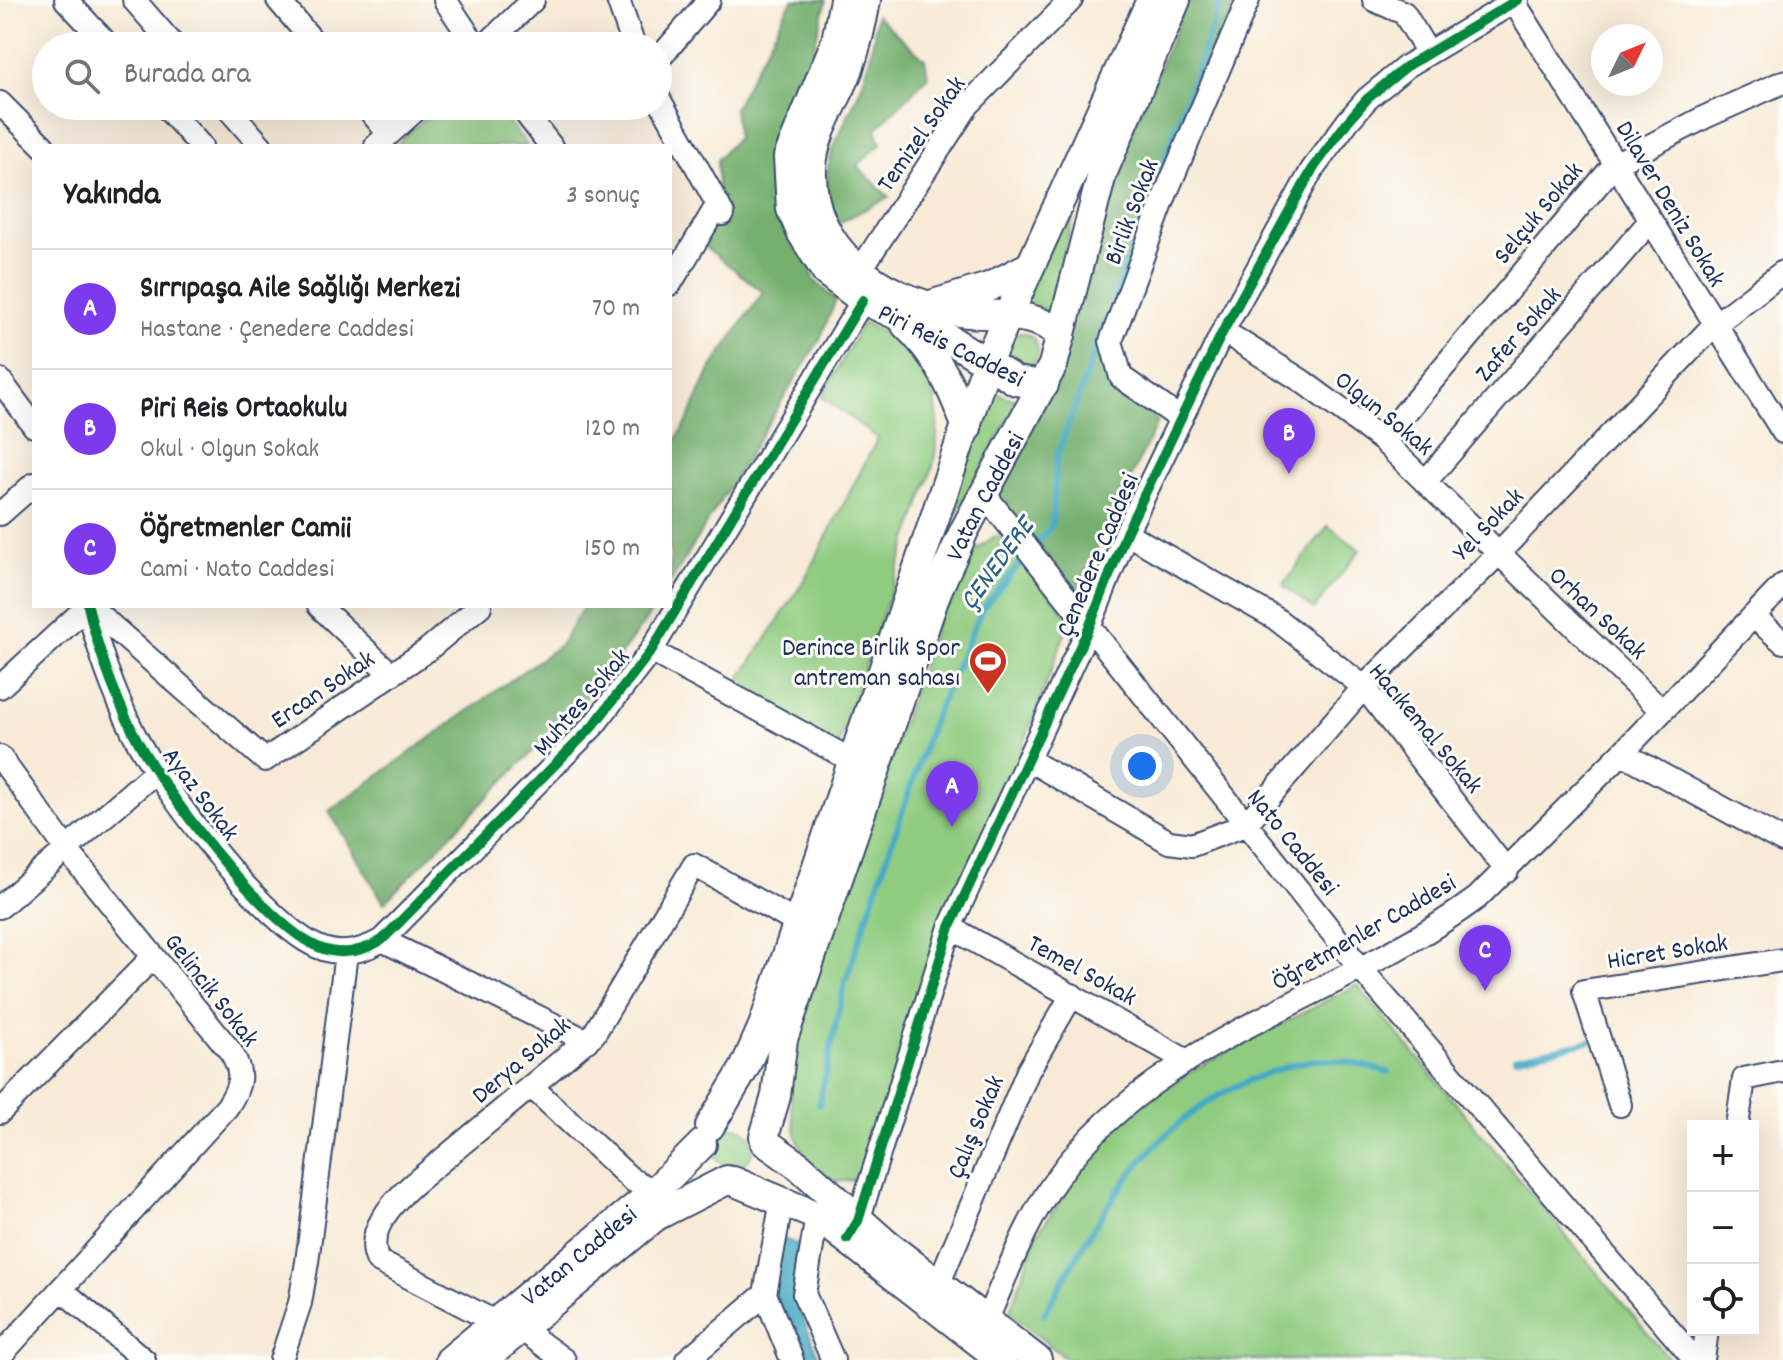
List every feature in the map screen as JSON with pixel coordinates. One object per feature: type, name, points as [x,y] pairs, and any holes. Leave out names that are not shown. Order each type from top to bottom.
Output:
[{"type":"main road","name":"Piri Reis Caddesi","points":[[844,0],[836,41],[788,157],[791,209],[813,255],[826,272],[861,286],[884,289],[929,306],[1040,319],[1061,335]]},
{"type":"main road","name":"Piri Reis Caddesi","points":[[866,0],[851,61],[816,147],[812,167],[820,217],[861,286],[897,316],[988,360],[1016,381],[1044,385]]},
{"type":"main road","name":"Vatan Caddesi","points":[[483,1360],[507,1325],[655,1191],[706,1135],[752,1051],[988,360],[1151,0]]},
{"type":"main road","name":"Vatan Caddesi","points":[[450,1360],[507,1325],[656,1216],[730,1180],[743,1180],[759,1169],[766,1152],[765,1140],[776,1096],[783,1039],[937,591],[1044,385],[1061,335],[1102,174],[1176,0]]},
{"type":"main road","points":[[929,306],[989,287],[1030,266]]},
{"type":"main road","points":[[897,316],[926,344],[942,367],[967,428]]},
{"type":"main road","points":[[1002,1360],[982,1331],[938,1285],[853,1230],[718,1177],[705,1163],[706,1135],[729,1117],[740,1117],[758,1128],[765,1140],[799,1166],[853,1230],[982,1331],[1037,1360]]},
{"type":"street","points":[[66,0],[96,32]]},
{"type":"street","points":[[134,0],[162,32]]},
{"type":"street","points":[[278,0],[305,32]]},
{"type":"street","points":[[445,0],[467,32]]},
{"type":"street","points":[[500,32],[533,0]]},
{"type":"street","points":[[618,0],[629,32]]},
{"type":"street","points":[[672,44],[709,0]]},
{"type":"street","name":"Temizel Sokak","points":[[861,286],[968,105],[1071,0]]},
{"type":"street","name":"Birlik Sokak","points":[[1181,419],[1121,377],[1111,341],[1166,193],[1248,0]]},
{"type":"street","points":[[1374,0],[1408,7],[1428,53]]},
{"type":"street","name":"Çenedere Caddesi","points":[[853,1230],[950,927],[1090,625],[1126,533],[1223,331],[1329,145],[1367,99],[1428,53],[1515,1]]},
{"type":"street","name":"Dilaver Deniz Sokak","points":[[1515,1],[1713,326],[1783,432]]},
{"type":"street","name":"Selçuk Sokak","points":[[1382,440],[1615,164],[1705,117],[1783,82]]},
{"type":"street","points":[[0,103],[41,144]]},
{"type":"street","points":[[178,120],[199,144]]},
{"type":"street","points":[[238,120],[259,144]]},
{"type":"street","points":[[373,120],[383,140],[405,120]]},
{"type":"street","points":[[531,120],[549,144]]},
{"type":"street","points":[[671,120],[720,209],[672,281]]},
{"type":"street","name":"Zafer Sokak","points":[[1425,482],[1650,221]]},
{"type":"street","name":"Yel Sokak","points":[[1245,825],[1364,687],[1497,555],[1713,326],[1783,272]]},
{"type":"street","name":"Muhtes Sokak","points":[[346,953],[369,948],[382,940],[593,726],[651,651],[861,286]]},
{"type":"street","name":"Olgun Sokak","points":[[1223,331],[1302,381],[1382,440],[1497,555]]},
{"type":"street","points":[[0,380],[32,423]]},
{"type":"street","points":[[0,514],[32,486]]},
{"type":"street","name":"Nato Caddesi","points":[[985,495],[1361,969],[1695,1360]]},
{"type":"street","name":"Hacıkemal Sokak","points":[[1126,533],[1275,618],[1364,687],[1507,871]]},
{"type":"street","name":"Orhan Sokak","points":[[1497,555],[1662,711]]},
{"type":"street","name":"Öğretmenler Caddesi","points":[[982,1331],[1015,1248],[1058,1175],[1111,1116],[1187,1061],[1361,969],[1451,917],[1507,871],[1783,585]]},
{"type":"street","points":[[0,687],[86,608]]},
{"type":"street","name":"Ayaz Sokak","points":[[89,608],[110,682],[155,772],[227,863],[280,920],[319,948],[346,953]]},
{"type":"street","name":"Ercan Sokak","points":[[90,608],[265,760],[426,651],[478,608]]},
{"type":"street","points":[[321,608],[391,674]]},
{"type":"street","points":[[1753,616],[1783,642]]},
{"type":"street","points":[[651,651],[853,761]]},
{"type":"street","points":[[1622,753],[1783,841]]},
{"type":"street","name":"Gelincik Sokak","points":[[0,757],[67,850],[240,1066],[238,1091],[177,1165],[0,1356]]},
{"type":"street","points":[[1029,760],[1169,842],[1192,845],[1245,825]]},
{"type":"street","points":[[0,907],[155,772]]},
{"type":"street","name":"Derya Sokak","points":[[564,1360],[507,1325],[378,1261],[373,1244],[395,1201],[587,1041],[600,1026],[694,865],[797,923]]},
{"type":"street","name":"Temel Sokak","points":[[950,927],[1187,1061]]},
{"type":"street","points":[[382,940],[587,1041]]},
{"type":"street","points":[[281,1360],[300,1303],[309,1251],[346,953]]},
{"type":"street","points":[[0,1112],[153,957]]},
{"type":"street","name":"Hicret Sokak","points":[[1620,1105],[1584,991],[1783,960]]},
{"type":"street","name":"Çalış Sokak","points":[[938,1285],[1028,1071],[1072,995]]},
{"type":"street","points":[[1738,1120],[1744,1079],[1783,1071]]},
{"type":"street","points":[[533,1088],[632,1180],[655,1191]]},
{"type":"street","points":[[782,1200],[765,1294],[792,1360]]},
{"type":"street","points":[[817,1216],[804,1294],[833,1360]]},
{"type":"street","points":[[61,1289],[144,1360]]},
{"type":"street","points":[[687,1360],[765,1294]]},
{"type":"street","points":[[1703,1360],[1706,1336]]},
{"type":"green space","points":[[792,0],[826,0],[810,63],[781,137],[814,280],[836,300],[820,339],[672,580],[672,446],[686,424],[710,370],[763,292],[695,239],[718,204],[717,160],[737,138],[734,108]]},
{"type":"green space","points":[[1188,0],[1236,0],[1105,349],[1117,384],[1158,421],[1076,592],[997,497],[1122,154]]},
{"type":"green space","points":[[876,15],[925,59],[928,77],[876,129],[881,144],[857,166],[889,197],[839,223],[831,205],[827,173],[830,157],[865,75]]},
{"type":"green space","points":[[424,120],[506,120],[525,144],[397,144]]},
{"type":"green space","points":[[1093,148],[1047,311],[1020,300]]},
{"type":"green space","points":[[863,322],[897,340],[918,360],[927,374],[936,403],[937,435],[933,466],[836,752],[730,694],[802,584],[878,438],[822,397]]},
{"type":"green space","points":[[1020,333],[1033,338],[1038,351],[1033,364],[1020,369],[1007,364],[1002,351],[1007,338]]},
{"type":"green space","points":[[987,389],[1018,401],[946,533],[923,590]]},
{"type":"green space","points":[[1328,526],[1360,550],[1314,609],[1283,585]]},
{"type":"green space","points":[[995,536],[1004,537],[1070,620],[862,1177],[842,1181],[825,1178],[813,1168],[804,1154],[793,1118],[792,1074],[802,1020],[951,580],[967,557]]},
{"type":"green space","points":[[583,608],[655,608],[599,684],[384,903],[329,811],[561,644]]},
{"type":"green space","points":[[1357,985],[1670,1360],[1068,1360],[1009,1313],[1038,1233],[1092,1154],[1129,1112],[1197,1068]]},
{"type":"green space","points":[[733,1127],[747,1133],[753,1147],[747,1161],[733,1167],[719,1161],[713,1147],[719,1133]]},
{"type":"water","points":[[781,1238],[799,1245],[797,1304],[820,1360],[797,1360],[768,1294]]},
{"type":"waterway","name":"ÇENEDERE","points":[[819,1105],[844,986],[933,720],[982,609],[1052,525],[1057,456],[1222,0]]},
{"type":"waterway","points":[[1515,1058],[1591,1041]]},
{"type":"waterway","points":[[1044,1314],[1087,1239],[1134,1170],[1161,1140],[1192,1113],[1227,1090],[1268,1073],[1315,1060],[1339,1061],[1388,1072]]},
{"type":"cycle path","points":[[847,1239],[858,1221],[950,927],[1090,625],[1126,533],[1223,331],[1312,170],[1367,99],[1407,66],[1517,0]]},
{"type":"cycle path","points":[[88,608],[107,670],[133,732],[146,756],[215,851],[242,883],[295,933],[318,947],[335,952],[367,948],[382,940],[593,726],[651,651],[863,300]]},
{"type":"place","name":"Piri Reis Ortaokulu","points":[[1289,474]]},
{"type":"place","name":"Derince Birlik Spor antreman sahası","points":[[988,695]]},
{"type":"place","name":"Sırrıpaşa Aile Sağlığı Merkezi","points":[[952,827]]},
{"type":"place","name":"Öğretmenler Camii","points":[[1485,991]]}]
